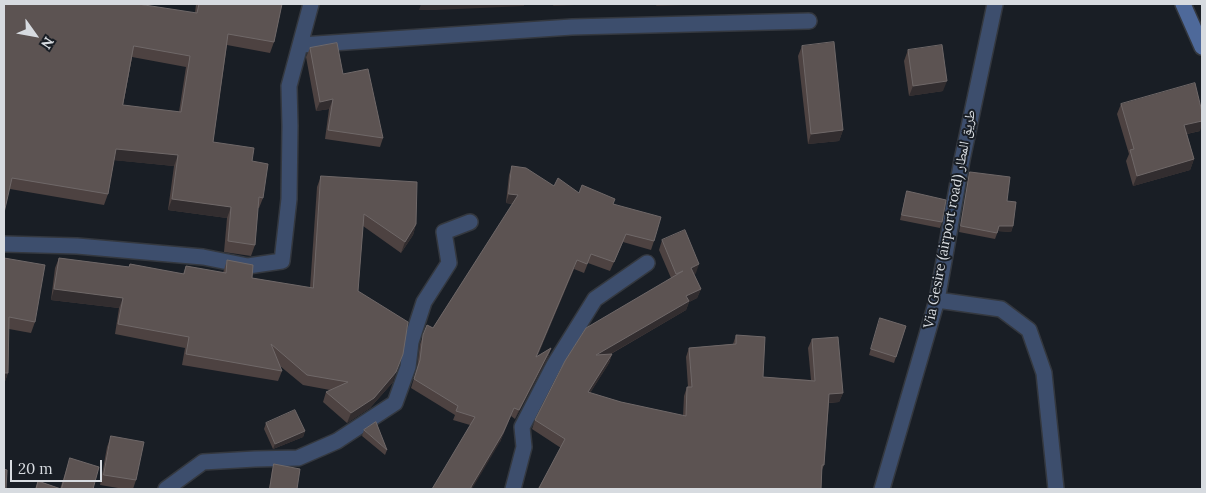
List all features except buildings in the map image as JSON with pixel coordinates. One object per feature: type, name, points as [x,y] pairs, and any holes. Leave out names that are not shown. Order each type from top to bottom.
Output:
[{"type":"main road","points":[[1183,4],[1202,46]]},
{"type":"street","points":[[4,244],[77,246],[203,256],[248,266],[282,261],[288,199],[289,86],[311,4]]},
{"type":"street","name":"Via Gesire (airport road) طريق المطار","points":[[882,489],[937,300],[962,160],[995,4]]},
{"type":"street","points":[[301,45],[572,27],[809,21]]},
{"type":"street","points":[[166,489],[203,462],[298,458],[337,441],[395,403],[408,367],[411,342],[424,302],[449,263],[444,232],[470,222]]},
{"type":"street","points":[[513,489],[524,446],[522,427],[554,365],[595,299],[647,263]]},
{"type":"street","points":[[937,300],[1001,309],[1029,330],[1044,373],[1056,489]]}]
